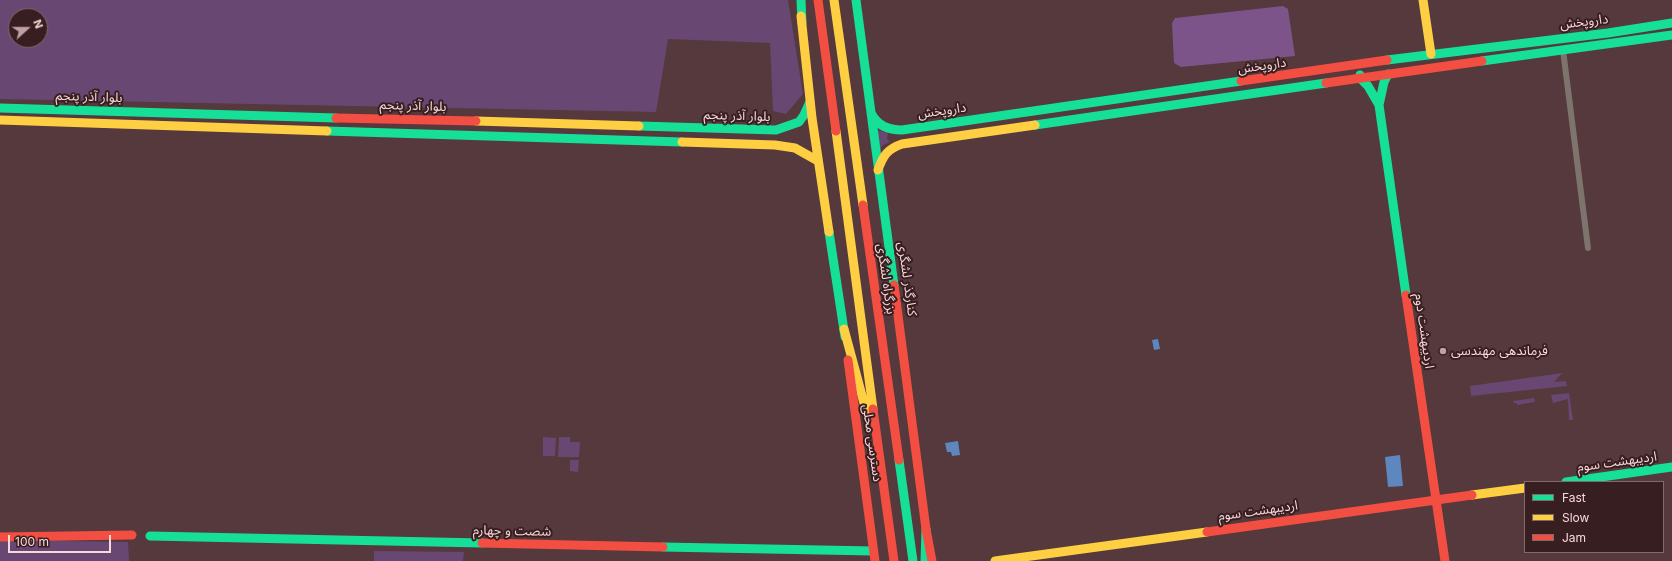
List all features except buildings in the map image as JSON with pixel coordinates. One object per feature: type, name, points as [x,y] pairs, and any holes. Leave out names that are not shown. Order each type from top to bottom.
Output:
[{"type":"main road","points":[[800,0],[810,102],[844,329],[883,479]]},
{"type":"main road","points":[[818,0],[894,561]]},
{"type":"main road","name":"بزرگراه لشگری","points":[[834,0],[913,561]]},
{"type":"main road","name":"کنارگذر لشگری","points":[[856,0],[869,106],[893,269],[926,528],[932,561]]},
{"type":"main road","points":[[1423,0],[1431,54]]},
{"type":"main road","name":"داروپخش","points":[[869,106],[874,120],[880,126],[894,130],[902,130],[1431,54],[1608,33],[1672,23]]},
{"type":"main road","name":"داروپخش","points":[[878,171],[884,153],[891,147],[902,144],[1672,35]]},
{"type":"main road","points":[[1360,64],[1360,78]]},
{"type":"main road","name":"اردیبهشت دوم","points":[[1379,106],[1384,82],[1388,74]]},
{"type":"main road","name":"اردیبهشت دوم","points":[[1360,78],[1373,93],[1379,106],[1445,561]]},
{"type":"main road","name":"بلوار آذر پنجم","points":[[0,108],[776,130],[792,126],[803,120],[810,102]]},
{"type":"main road","points":[[20,120],[22,108]]},
{"type":"main road","name":"بلوار آذر پنجم","points":[[0,120],[775,145],[795,148],[818,161]]},
{"type":"main road","points":[[902,130],[899,139],[902,144]]},
{"type":"main road","name":"دسترسی محلی","points":[[844,329],[874,561]]},
{"type":"main road","name":"اردیبهشت سوم","points":[[1573,481],[1672,467]]},
{"type":"main road","name":"اردیبهشت سوم","points":[[995,561],[1524,488]]},
{"type":"main road","points":[[925,561],[926,528]]},
{"type":"main road","points":[[0,537],[132,535]]},
{"type":"main road","name":"شصت و چهارم","points":[[150,536],[873,551]]},
{"type":"street","points":[[1564,50],[1588,248]]},
{"type":"shaded area","points":[[0,0],[788,0],[803,94],[786,114],[773,111],[770,43],[668,39],[656,112],[0,99]]},
{"type":"shaded area","points":[[1283,6],[1288,9],[1295,56],[1181,67],[1174,63],[1172,23],[1175,18]]},
{"type":"shaded area","points":[[877,130],[888,133],[887,139],[890,142],[883,145],[880,149]]},
{"type":"shaded area","points":[[1562,373],[1554,382],[1566,381],[1567,386],[1471,396],[1470,386]]},
{"type":"shaded area","points":[[1569,393],[1573,420],[1569,420],[1568,399],[1553,403],[1551,395]]},
{"type":"shaded area","points":[[1534,398],[1535,402],[1517,405],[1517,403],[1514,403],[1513,401]]},
{"type":"shaded area","points":[[543,437],[556,438],[555,456],[543,456]]},
{"type":"shaded area","points":[[559,437],[570,437],[570,442],[580,442],[579,457],[558,457]]},
{"type":"shaded area","points":[[570,460],[579,460],[578,472],[570,471]]},
{"type":"shaded area","points":[[0,540],[128,542],[129,561],[0,561]]},
{"type":"shaded area","points":[[374,551],[464,552],[463,561],[374,561]]},
{"type":"water","points":[[1158,339],[1160,349],[1154,350],[1152,340]]},
{"type":"water","points":[[958,441],[960,455],[952,456],[951,452],[947,452],[945,443]]},
{"type":"water","points":[[1400,455],[1403,486],[1388,487],[1385,457]]},
{"type":"traffic: fast","points":[[801,0],[802,23]]},
{"type":"traffic: fast","points":[[856,0],[894,285]]},
{"type":"traffic: fast","points":[[1387,60],[1608,33],[1672,23]]},
{"type":"traffic: fast","points":[[1482,61],[1672,35]]},
{"type":"traffic: fast","points":[[1379,105],[1384,82],[1388,74]]},
{"type":"traffic: fast","points":[[1360,75],[1360,78],[1368,86],[1379,105],[1406,295]]},
{"type":"traffic: fast","points":[[871,113],[880,124],[888,128],[902,130],[1241,81]]},
{"type":"traffic: fast","points":[[1035,125],[1326,83]]},
{"type":"traffic: fast","points":[[639,126],[776,130],[799,122],[810,102]]},
{"type":"traffic: fast","points":[[0,108],[336,118]]},
{"type":"traffic: fast","points":[[327,131],[682,142]]},
{"type":"traffic: fast","points":[[829,232],[845,337]]},
{"type":"traffic: fast","points":[[899,460],[913,561]]},
{"type":"traffic: fast","points":[[1573,481],[1672,467]]},
{"type":"traffic: fast","points":[[925,561],[926,529]]},
{"type":"traffic: fast","points":[[150,536],[482,543]]},
{"type":"traffic: fast","points":[[663,547],[873,551]]},
{"type":"traffic: slow","points":[[834,0],[863,205]]},
{"type":"traffic: slow","points":[[1423,0],[1431,54]]},
{"type":"traffic: slow","points":[[801,16],[812,118],[829,232]]},
{"type":"traffic: slow","points":[[0,120],[327,131]]},
{"type":"traffic: slow","points":[[476,121],[639,126]]},
{"type":"traffic: slow","points":[[878,170],[886,154],[893,148],[902,144],[1035,125]]},
{"type":"traffic: slow","points":[[836,131],[873,409]]},
{"type":"traffic: slow","points":[[682,142],[775,145],[795,148],[818,161]]},
{"type":"traffic: slow","points":[[844,329],[868,418]]},
{"type":"traffic: slow","points":[[1472,495],[1524,488]]},
{"type":"traffic: slow","points":[[995,561],[1207,532]]},
{"type":"traffic: jam","points":[[818,0],[836,131]]},
{"type":"traffic: jam","points":[[1241,81],[1387,60]]},
{"type":"traffic: jam","points":[[1326,83],[1482,61]]},
{"type":"traffic: jam","points":[[336,118],[476,121]]},
{"type":"traffic: jam","points":[[863,205],[899,460]]},
{"type":"traffic: jam","points":[[894,285],[926,529],[932,561]]},
{"type":"traffic: jam","points":[[1406,295],[1445,561]]},
{"type":"traffic: jam","points":[[848,360],[875,561]]},
{"type":"traffic: jam","points":[[873,409],[894,561]]},
{"type":"traffic: jam","points":[[1207,532],[1472,495]]},
{"type":"traffic: jam","points":[[0,537],[132,535]]},
{"type":"traffic: jam","points":[[482,543],[663,547]]},
{"type":"place","name":"فرماندهی مهندسی","points":[[1443,351]]}]
